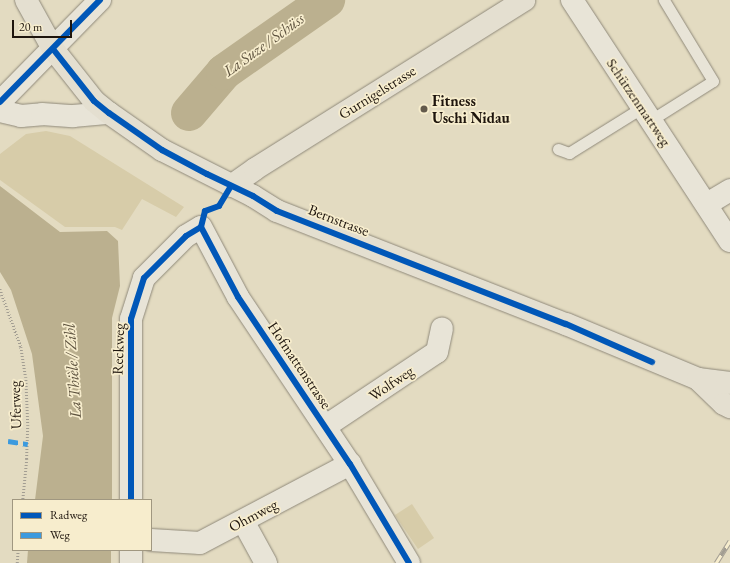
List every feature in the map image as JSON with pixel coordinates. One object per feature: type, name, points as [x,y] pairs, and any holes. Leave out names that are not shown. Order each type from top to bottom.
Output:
[{"type":"main road","name":"Bernstrasse","points":[[26,0],[53,49],[94,101],[162,150],[253,196],[277,211],[559,322],[698,379],[730,383]]},
{"type":"main road","name":"Gurnigelstrasse","points":[[231,186],[255,169],[524,0]]},
{"type":"main road","name":"Bernstrasse","points":[[698,379],[730,408]]},
{"type":"street","points":[[0,102],[100,0]]},
{"type":"street","name":"Schützenmattweg","points":[[572,0],[730,241]]},
{"type":"street","points":[[0,111],[21,116],[42,114],[73,116],[109,113]]},
{"type":"street","points":[[707,204],[730,190]]},
{"type":"street","name":"Hofmattenstrasse","points":[[202,228],[238,297],[326,426],[409,563]]},
{"type":"street","name":"Reckweg","points":[[131,499],[131,319],[144,278],[186,236],[202,228]]},
{"type":"street","name":"Wolfweg","points":[[326,426],[438,352],[442,329]]},
{"type":"street","name":"Ohmweg","points":[[152,540],[200,543],[350,464]]},
{"type":"street","points":[[243,521],[266,563]]},
{"type":"street","points":[[131,551],[131,563]]},
{"type":"lane","points":[[558,149],[569,153],[713,81],[664,0]]},
{"type":"path","points":[[17,563],[18,551]]},
{"type":"shaded area","points":[[46,131],[70,136],[184,207],[176,217],[142,199],[122,230],[115,227],[65,227],[0,180],[0,154],[26,134]]},
{"type":"shaded area","points":[[412,504],[434,538],[418,549],[395,515]]},
{"type":"water","name":"La Thièle / Zihl","points":[[0,186],[60,232],[107,231],[118,241],[120,286],[112,318],[112,499],[35,499],[43,436],[32,354],[11,290],[0,272]]},
{"type":"water","points":[[28,551],[111,551],[111,563],[27,563]]},
{"type":"waterway","name":"La Suze / Schüss","points":[[189,113],[224,72],[327,0]]},
{"type":"railway","points":[[716,563],[730,541]]},
{"type":"marked path","points":[[8,441],[28,444]]},
{"type":"cycle path","points":[[0,102],[100,0]]},
{"type":"cycle path","points":[[53,49],[94,101],[109,113],[162,150],[253,196],[277,211],[566,324],[652,362]]},
{"type":"cycle path","points":[[231,186],[219,206],[205,211],[201,227],[238,297],[350,464],[409,563]]},
{"type":"cycle path","points":[[131,499],[131,319],[144,278],[186,236],[201,227]]},
{"type":"place","name":"Fitness Uschi Nidau","points":[[424,109]]}]
